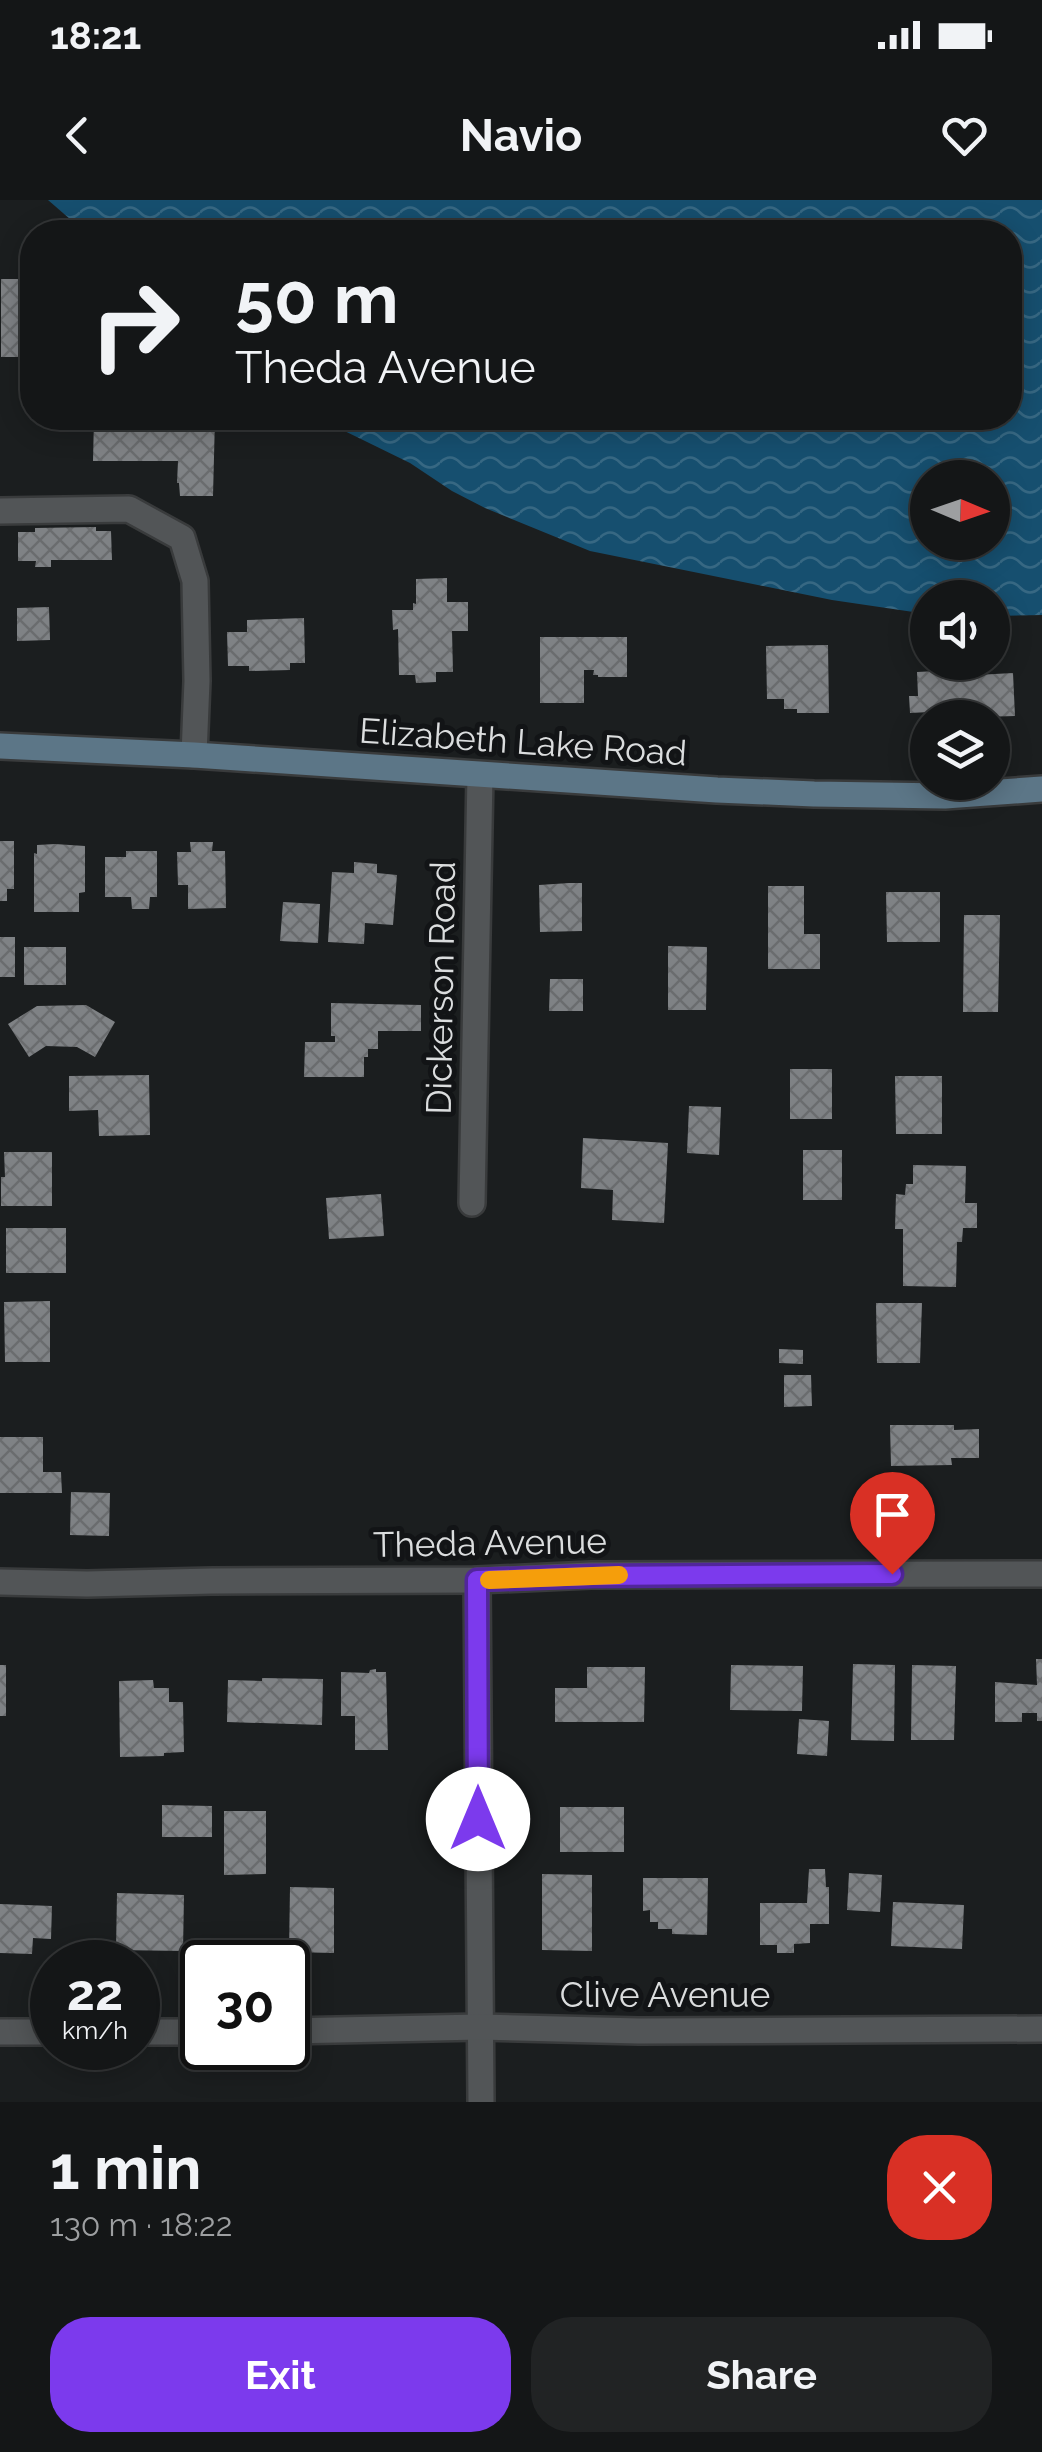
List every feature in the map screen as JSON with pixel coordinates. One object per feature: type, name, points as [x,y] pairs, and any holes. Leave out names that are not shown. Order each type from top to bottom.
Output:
[{"type":"street","points":[[0,511],[129,509],[182,538],[195,582],[194,756]]},
{"type":"street","name":"Elizabeth Lake Road","points":[[0,746],[717,790],[945,796],[1042,789]]},
{"type":"street","name":"Dickerson Road","points":[[472,1203],[480,775]]},
{"type":"street","name":"Theda Avenue","points":[[0,1582],[1042,1574]]},
{"type":"street","points":[[477,1580],[481,2102]]},
{"type":"street","name":"Clive Avenue","points":[[310,2031],[480,2027],[639,2031],[1042,2029]]},
{"type":"street","points":[[0,2032],[30,2032]]},
{"type":"water","points":[[48,200],[1042,200],[1042,615],[1010,616],[1010,580],[910,580],[910,611],[832,600],[590,551],[452,491],[410,463],[343,430],[1022,430],[1022,220],[71,220]]},
{"type":"building","points":[[1,279],[20,279],[20,357],[1,357]]},
{"type":"building","points":[[94,430],[215,430],[213,496],[180,496],[178,461],[93,461]]},
{"type":"building","points":[[96,527],[96,531],[111,531],[112,560],[51,560],[51,567],[35,567],[36,561],[18,561],[18,532]]},
{"type":"building","points":[[447,578],[447,602],[468,602],[468,631],[452,631],[453,672],[436,672],[436,682],[416,683],[415,675],[399,675],[398,629],[393,630],[392,610],[413,610],[416,579]]},
{"type":"building","points":[[49,607],[50,640],[17,641],[17,608]]},
{"type":"building","points":[[304,618],[305,663],[290,663],[290,670],[249,671],[249,666],[228,666],[227,632],[247,632],[247,620]]},
{"type":"building","points":[[540,637],[627,637],[627,677],[598,677],[593,675],[594,670],[584,670],[584,703],[540,703]]},
{"type":"building","points":[[828,645],[829,713],[797,713],[797,709],[784,709],[784,699],[767,699],[766,646]]},
{"type":"building","points":[[1013,673],[1015,716],[1010,716],[1010,700],[910,700],[910,713],[909,696],[918,696],[917,680],[1010,680]]},
{"type":"building","points":[[0,841],[14,841],[14,889],[7,889],[7,901],[0,901]]},
{"type":"building","points":[[190,842],[213,842],[212,851],[225,851],[226,908],[188,909],[188,885],[178,885],[177,852],[191,852]]},
{"type":"building","points":[[37,845],[85,846],[85,892],[79,893],[79,912],[34,912],[34,853],[37,854]]},
{"type":"building","points":[[126,851],[157,851],[157,897],[150,897],[149,909],[132,909],[131,897],[105,897],[105,857],[126,857]]},
{"type":"building","points":[[354,862],[377,864],[377,873],[397,875],[393,925],[365,923],[364,944],[328,942],[332,872],[354,873]]},
{"type":"building","points":[[582,883],[582,931],[540,932],[539,885]]},
{"type":"building","points":[[768,886],[804,886],[804,934],[820,934],[820,969],[768,969]]},
{"type":"building","points":[[886,892],[940,892],[940,942],[887,942]]},
{"type":"building","points":[[283,902],[320,904],[318,943],[280,941]]},
{"type":"building","points":[[964,915],[1000,915],[998,1012],[963,1012]]},
{"type":"building","points":[[0,937],[15,937],[15,977],[0,977]]},
{"type":"building","points":[[668,946],[707,947],[706,1010],[668,1010]]},
{"type":"building","points":[[24,947],[66,947],[66,985],[24,985]]},
{"type":"building","points":[[550,979],[583,979],[583,1011],[549,1011]]},
{"type":"building","points":[[331,1003],[421,1005],[421,1031],[378,1031],[378,1049],[368,1049],[368,1057],[364,1057],[364,1077],[304,1077],[305,1042],[335,1042],[335,1036],[331,1036]]},
{"type":"building","points":[[86,1005],[115,1022],[95,1057],[77,1047],[46,1046],[29,1057],[8,1024],[37,1006]]},
{"type":"building","points":[[790,1069],[832,1069],[832,1119],[790,1119]]},
{"type":"building","points":[[149,1075],[150,1135],[99,1136],[98,1110],[69,1111],[69,1076]]},
{"type":"building","points":[[895,1076],[942,1076],[942,1134],[896,1134]]},
{"type":"building","points":[[689,1106],[721,1107],[719,1155],[687,1153]]},
{"type":"building","points":[[583,1138],[668,1143],[664,1223],[612,1220],[613,1190],[581,1188]]},
{"type":"building","points":[[803,1150],[842,1150],[842,1200],[803,1200]]},
{"type":"building","points":[[4,1152],[52,1152],[52,1206],[1,1206]]},
{"type":"building","points":[[913,1165],[966,1166],[965,1203],[977,1203],[977,1228],[963,1228],[962,1242],[957,1242],[956,1287],[903,1286],[903,1229],[895,1229],[896,1194],[905,1195],[906,1184],[913,1184]]},
{"type":"building","points":[[381,1194],[384,1236],[329,1239],[326,1198]]},
{"type":"building","points":[[6,1228],[66,1228],[66,1273],[6,1273]]},
{"type":"building","points":[[50,1301],[50,1362],[5,1362],[4,1302]]},
{"type":"building","points":[[876,1303],[922,1303],[920,1363],[877,1363]]},
{"type":"building","points":[[779,1349],[803,1350],[803,1364],[779,1363]]},
{"type":"building","points":[[784,1375],[811,1375],[812,1406],[784,1407]]},
{"type":"building","points":[[890,1425],[979,1429],[979,1458],[951,1458],[952,1465],[891,1466]]},
{"type":"building","points":[[0,1437],[43,1437],[43,1472],[61,1472],[62,1493],[0,1493]]},
{"type":"building","points":[[71,1492],[110,1493],[109,1536],[70,1535]]},
{"type":"building","points":[[1036,1659],[1042,1659],[1042,1721],[1037,1721],[1037,1713],[1022,1713],[1022,1722],[995,1722],[995,1682],[1037,1685]]},
{"type":"building","points":[[853,1664],[895,1665],[894,1741],[851,1740]]},
{"type":"building","points":[[0,1665],[6,1665],[6,1716],[0,1716]]},
{"type":"building","points":[[731,1665],[803,1666],[802,1711],[730,1710]]},
{"type":"building","points":[[912,1665],[956,1666],[954,1740],[911,1740]]},
{"type":"building","points":[[587,1667],[645,1667],[644,1722],[555,1722],[555,1688],[587,1688]]},
{"type":"building","points":[[376,1669],[386,1672],[388,1750],[355,1750],[355,1716],[341,1716],[341,1672],[369,1673]]},
{"type":"building","points":[[323,1679],[322,1725],[227,1722],[228,1680]]},
{"type":"building","points":[[153,1680],[154,1688],[169,1688],[169,1702],[183,1702],[184,1752],[120,1757],[119,1681]]},
{"type":"building","points":[[799,1719],[829,1721],[827,1756],[797,1754]]},
{"type":"building","points":[[162,1805],[212,1806],[212,1837],[162,1837]]},
{"type":"building","points":[[560,1807],[624,1807],[624,1852],[560,1852]]},
{"type":"building","points":[[224,1811],[266,1811],[266,1874],[224,1875]]},
{"type":"building","points":[[809,1869],[825,1869],[829,1924],[810,1924],[810,1943],[794,1944],[794,1953],[777,1953],[777,1945],[760,1945],[760,1903],[807,1903]]},
{"type":"building","points":[[849,1873],[882,1875],[880,1912],[847,1910]]},
{"type":"building","points":[[542,1874],[592,1875],[592,1951],[542,1950]]},
{"type":"building","points":[[643,1878],[708,1878],[707,1935],[672,1934],[672,1929],[658,1929],[658,1922],[650,1922],[650,1910],[643,1911]]},
{"type":"building","points":[[290,1887],[334,1888],[334,1953],[310,1952],[310,1940],[289,1940]]},
{"type":"building","points":[[117,1893],[184,1895],[180,1951],[160,1951],[160,1940],[116,1940]]},
{"type":"building","points":[[893,1902],[964,1905],[962,1949],[891,1946]]},
{"type":"building","points":[[0,1904],[52,1906],[51,1939],[30,1940],[30,1954],[0,1953]]},
{"type":"slow traffic","points":[[489,1580],[619,1575]]},
{"type":"route","points":[[478,1819],[477,1580],[892,1574]]}]
